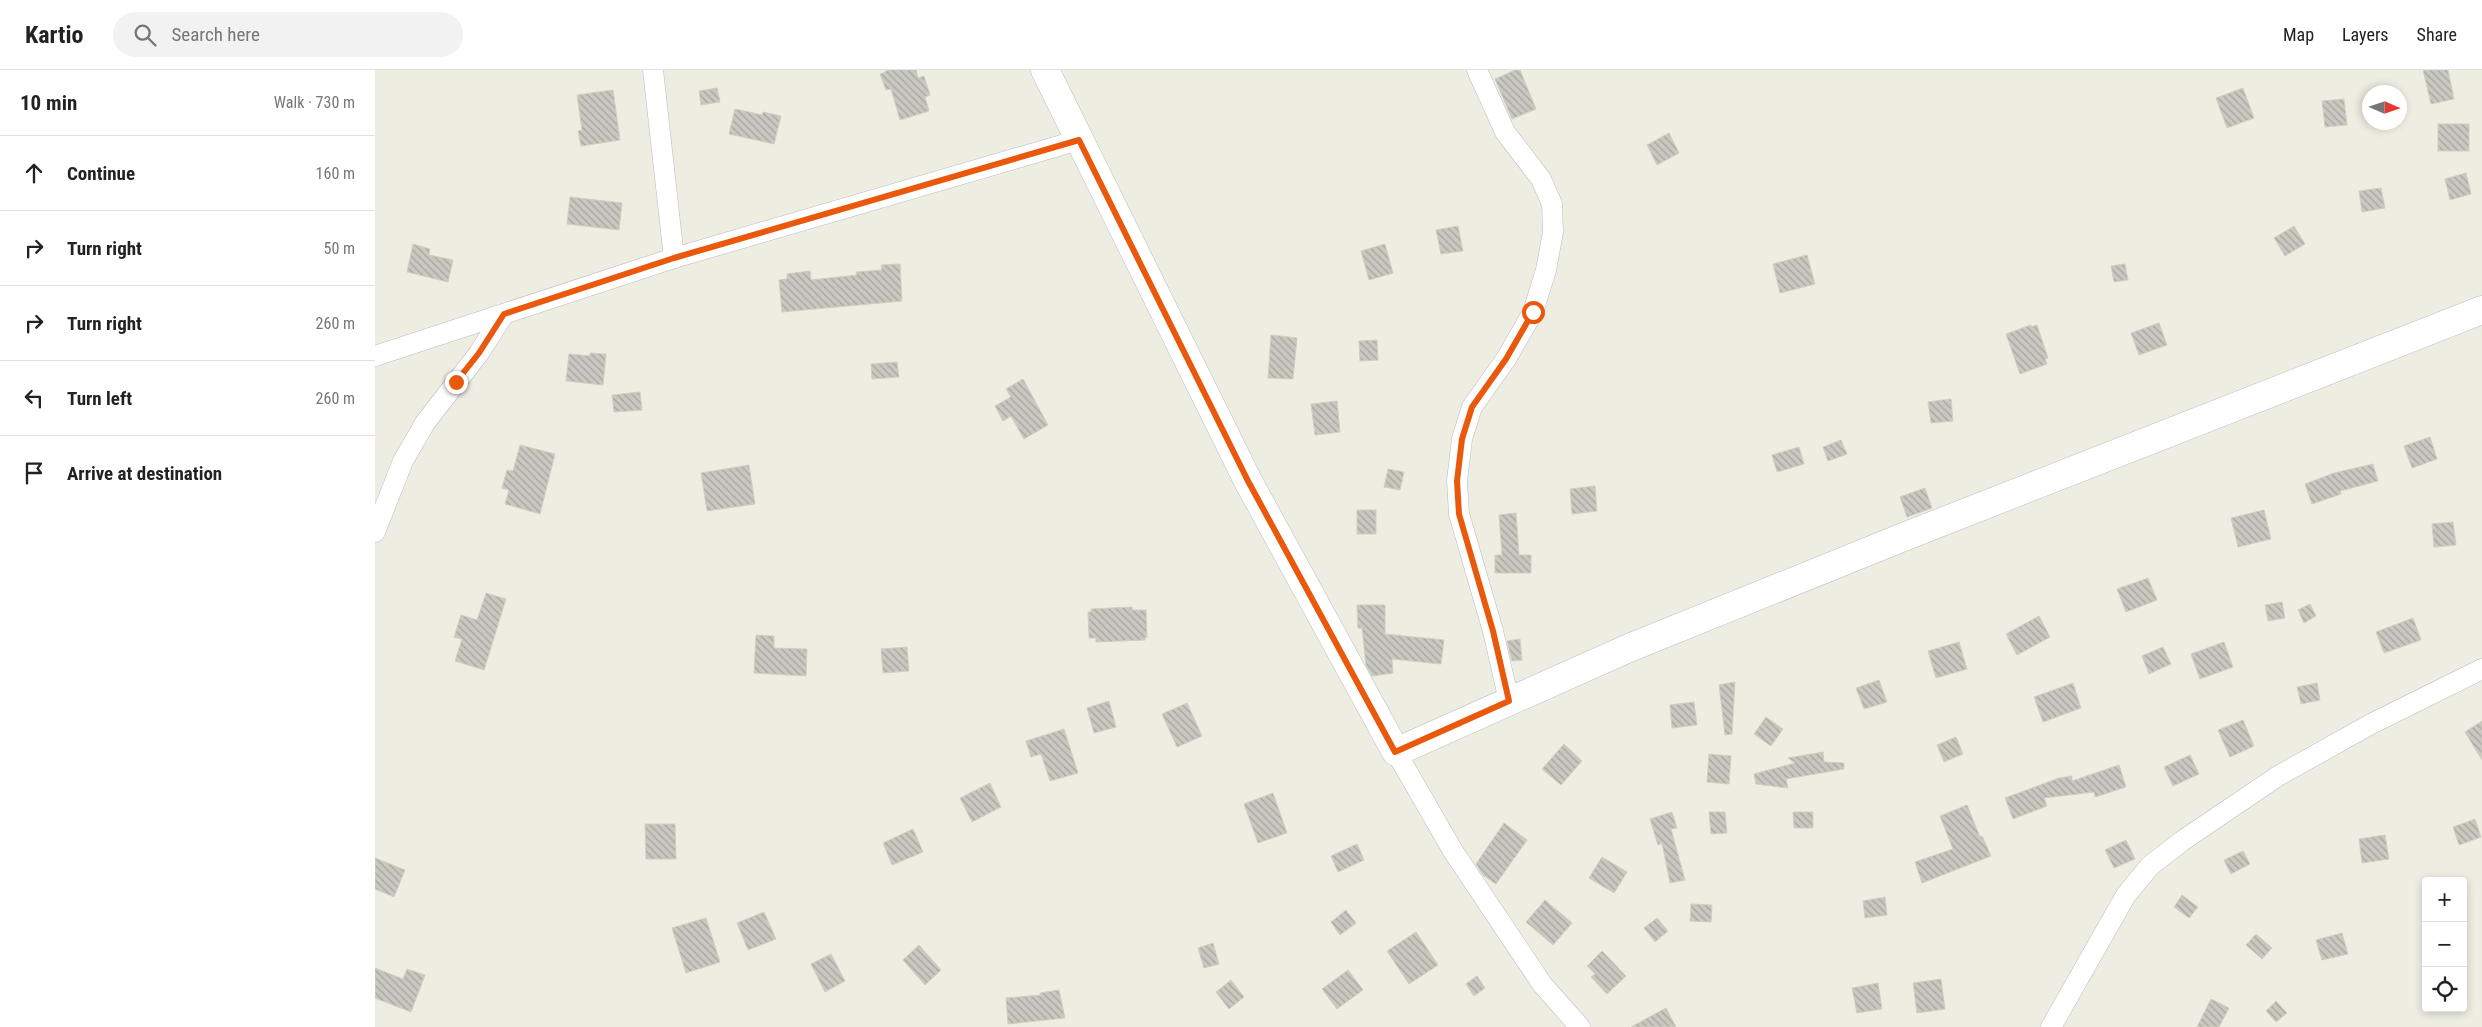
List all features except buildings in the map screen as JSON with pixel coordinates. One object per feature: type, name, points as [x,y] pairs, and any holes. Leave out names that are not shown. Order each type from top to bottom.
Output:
[{"type":"street","points":[[653,70],[674,258]]},
{"type":"street","points":[[1045,70],[1248,481],[1395,752],[1458,859],[1542,984],[1580,1027]]},
{"type":"street","points":[[1477,70],[1505,132],[1541,179],[1552,204],[1553,232],[1546,270],[1533,312],[1506,359],[1472,407],[1462,439],[1457,481],[1459,514],[1493,631],[1509,701]]},
{"type":"street","points":[[375,356],[674,258],[1079,140]]},
{"type":"street","points":[[1395,752],[1629,648],[1911,534],[2482,310]]},
{"type":"street","points":[[375,532],[403,461],[425,422],[479,353],[504,314]]},
{"type":"street","points":[[2051,1027],[2126,895],[2151,866],[2182,841],[2278,776],[2371,724],[2482,669]]},
{"type":"route","points":[[456,382],[479,353],[504,314],[674,258],[1079,140],[1248,481],[1395,752],[1509,701],[1493,631],[1459,514],[1457,481],[1462,439],[1472,407],[1506,359],[1533,312]]}]
